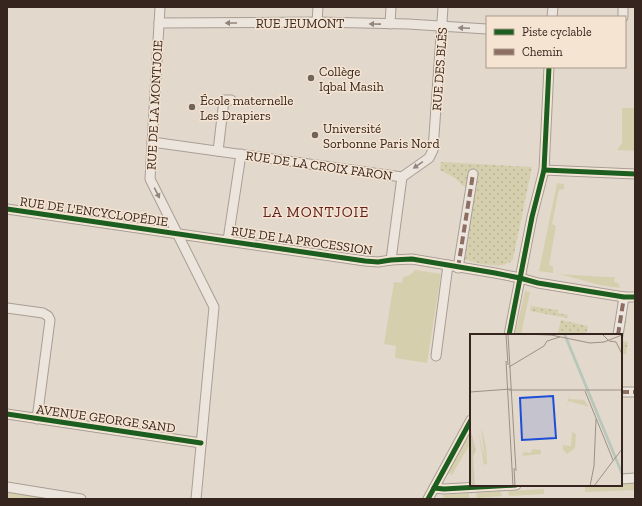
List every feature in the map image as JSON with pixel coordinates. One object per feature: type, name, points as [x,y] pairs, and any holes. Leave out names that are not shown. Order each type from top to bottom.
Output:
[{"type":"street","name":"RUE DE LA MONTJOIE","points":[[160,7],[150,179],[214,307],[196,499]]},
{"type":"street","points":[[317,22],[318,7]]},
{"type":"street","points":[[390,24],[391,7]]},
{"type":"street","name":"RUE DES BLÉS","points":[[402,177],[429,158],[433,150],[443,7]]},
{"type":"street","name":"RUE JEUMONT","points":[[159,23],[317,22],[486,29]]},
{"type":"street","points":[[509,334],[539,187],[544,170],[549,68]]},
{"type":"street","points":[[218,151],[224,100],[231,100]]},
{"type":"street","name":"RUE DE LA CROIX FARON","points":[[152,142],[402,177]]},
{"type":"street","points":[[228,240],[239,154]]},
{"type":"street","points":[[544,170],[635,174]]},
{"type":"street","points":[[458,268],[473,174]]},
{"type":"street","points":[[390,260],[402,177]]},
{"type":"street","name":"RUE DE L'ENCYCLOPÉDIE","points":[[7,209],[176,230]]},
{"type":"street","name":"RUE DE LA PROCESSION","points":[[176,230],[228,240],[365,261],[378,262],[412,259],[520,278],[538,283],[624,297],[635,297]]},
{"type":"street","points":[[436,356],[448,265]]},
{"type":"street","points":[[618,334],[624,297]]},
{"type":"street","points":[[7,308],[43,312],[50,320],[37,419]]},
{"type":"street","points":[[622,392],[635,392]]},
{"type":"street","name":"AVENUE GEORGE SAND","points":[[7,414],[201,443]]},
{"type":"street","points":[[428,499],[470,422]]},
{"type":"street","points":[[622,479],[635,478]]},
{"type":"street","points":[[434,488],[444,489],[498,486]]},
{"type":"street","points":[[7,487],[81,499]]},
{"type":"shaded area","points":[[622,108],[635,108],[635,151],[617,150],[622,143]]},
{"type":"shaded area","points":[[441,162],[532,167],[513,259],[509,263],[496,266],[461,259],[472,189],[463,186],[455,178],[440,170]]},
{"type":"shaded area","points":[[557,183],[564,184],[564,189],[559,190],[552,224],[556,226],[549,265],[553,266],[553,273],[539,271]]},
{"type":"shaded area","points":[[415,270],[441,274],[427,363],[395,358],[396,346],[384,344],[394,282],[402,283],[403,277],[410,275]]},
{"type":"shaded area","points":[[559,274],[615,277],[614,282],[618,283],[620,288],[600,285]]},
{"type":"shaded area","points":[[525,291],[530,292],[521,334],[515,334]]},
{"type":"shaded area","points":[[531,306],[558,310],[558,313],[568,315],[567,318],[530,311]]},
{"type":"shaded area","points":[[623,316],[627,317],[623,341],[628,342],[626,354],[622,353],[621,334]]},
{"type":"shaded area","points":[[561,320],[588,326],[586,334],[557,334]]},
{"type":"shaded area","points":[[470,433],[470,444],[452,475],[448,473]]},
{"type":"shaded area","points":[[635,483],[635,490],[585,492],[585,487],[622,486],[622,484]]},
{"type":"shaded area","points":[[544,489],[544,494],[509,496],[508,491]]},
{"type":"shaded area","points":[[7,491],[41,497],[40,499],[7,499]]},
{"type":"shaded area","points":[[501,491],[502,496],[477,498],[476,493]]},
{"type":"shaded area","points":[[469,493],[469,498],[444,499],[443,495]]},
{"type":"marked path","points":[[458,268],[473,174]]},
{"type":"marked path","points":[[618,334],[624,297]]},
{"type":"marked path","points":[[622,392],[635,392]]},
{"type":"cycle path","points":[[509,334],[532,217],[544,170],[549,68]]},
{"type":"cycle path","points":[[544,170],[635,174]]},
{"type":"cycle path","points":[[7,209],[365,261],[378,262],[412,259],[495,273],[538,283],[624,297],[635,297]]},
{"type":"cycle path","points":[[7,414],[201,443]]},
{"type":"cycle path","points":[[428,499],[470,422]]},
{"type":"cycle path","points":[[434,488],[444,489],[498,486]]},
{"type":"place","name":"Collège Iqbal Masih","points":[[311,78]]},
{"type":"place","name":"École maternelle Les Drapiers","points":[[192,107]]},
{"type":"place","name":"Université Sorbonne Paris Nord","points":[[315,135]]},
{"type":"district","name":"LA MONTJOIE","points":[[316,212]]}]
